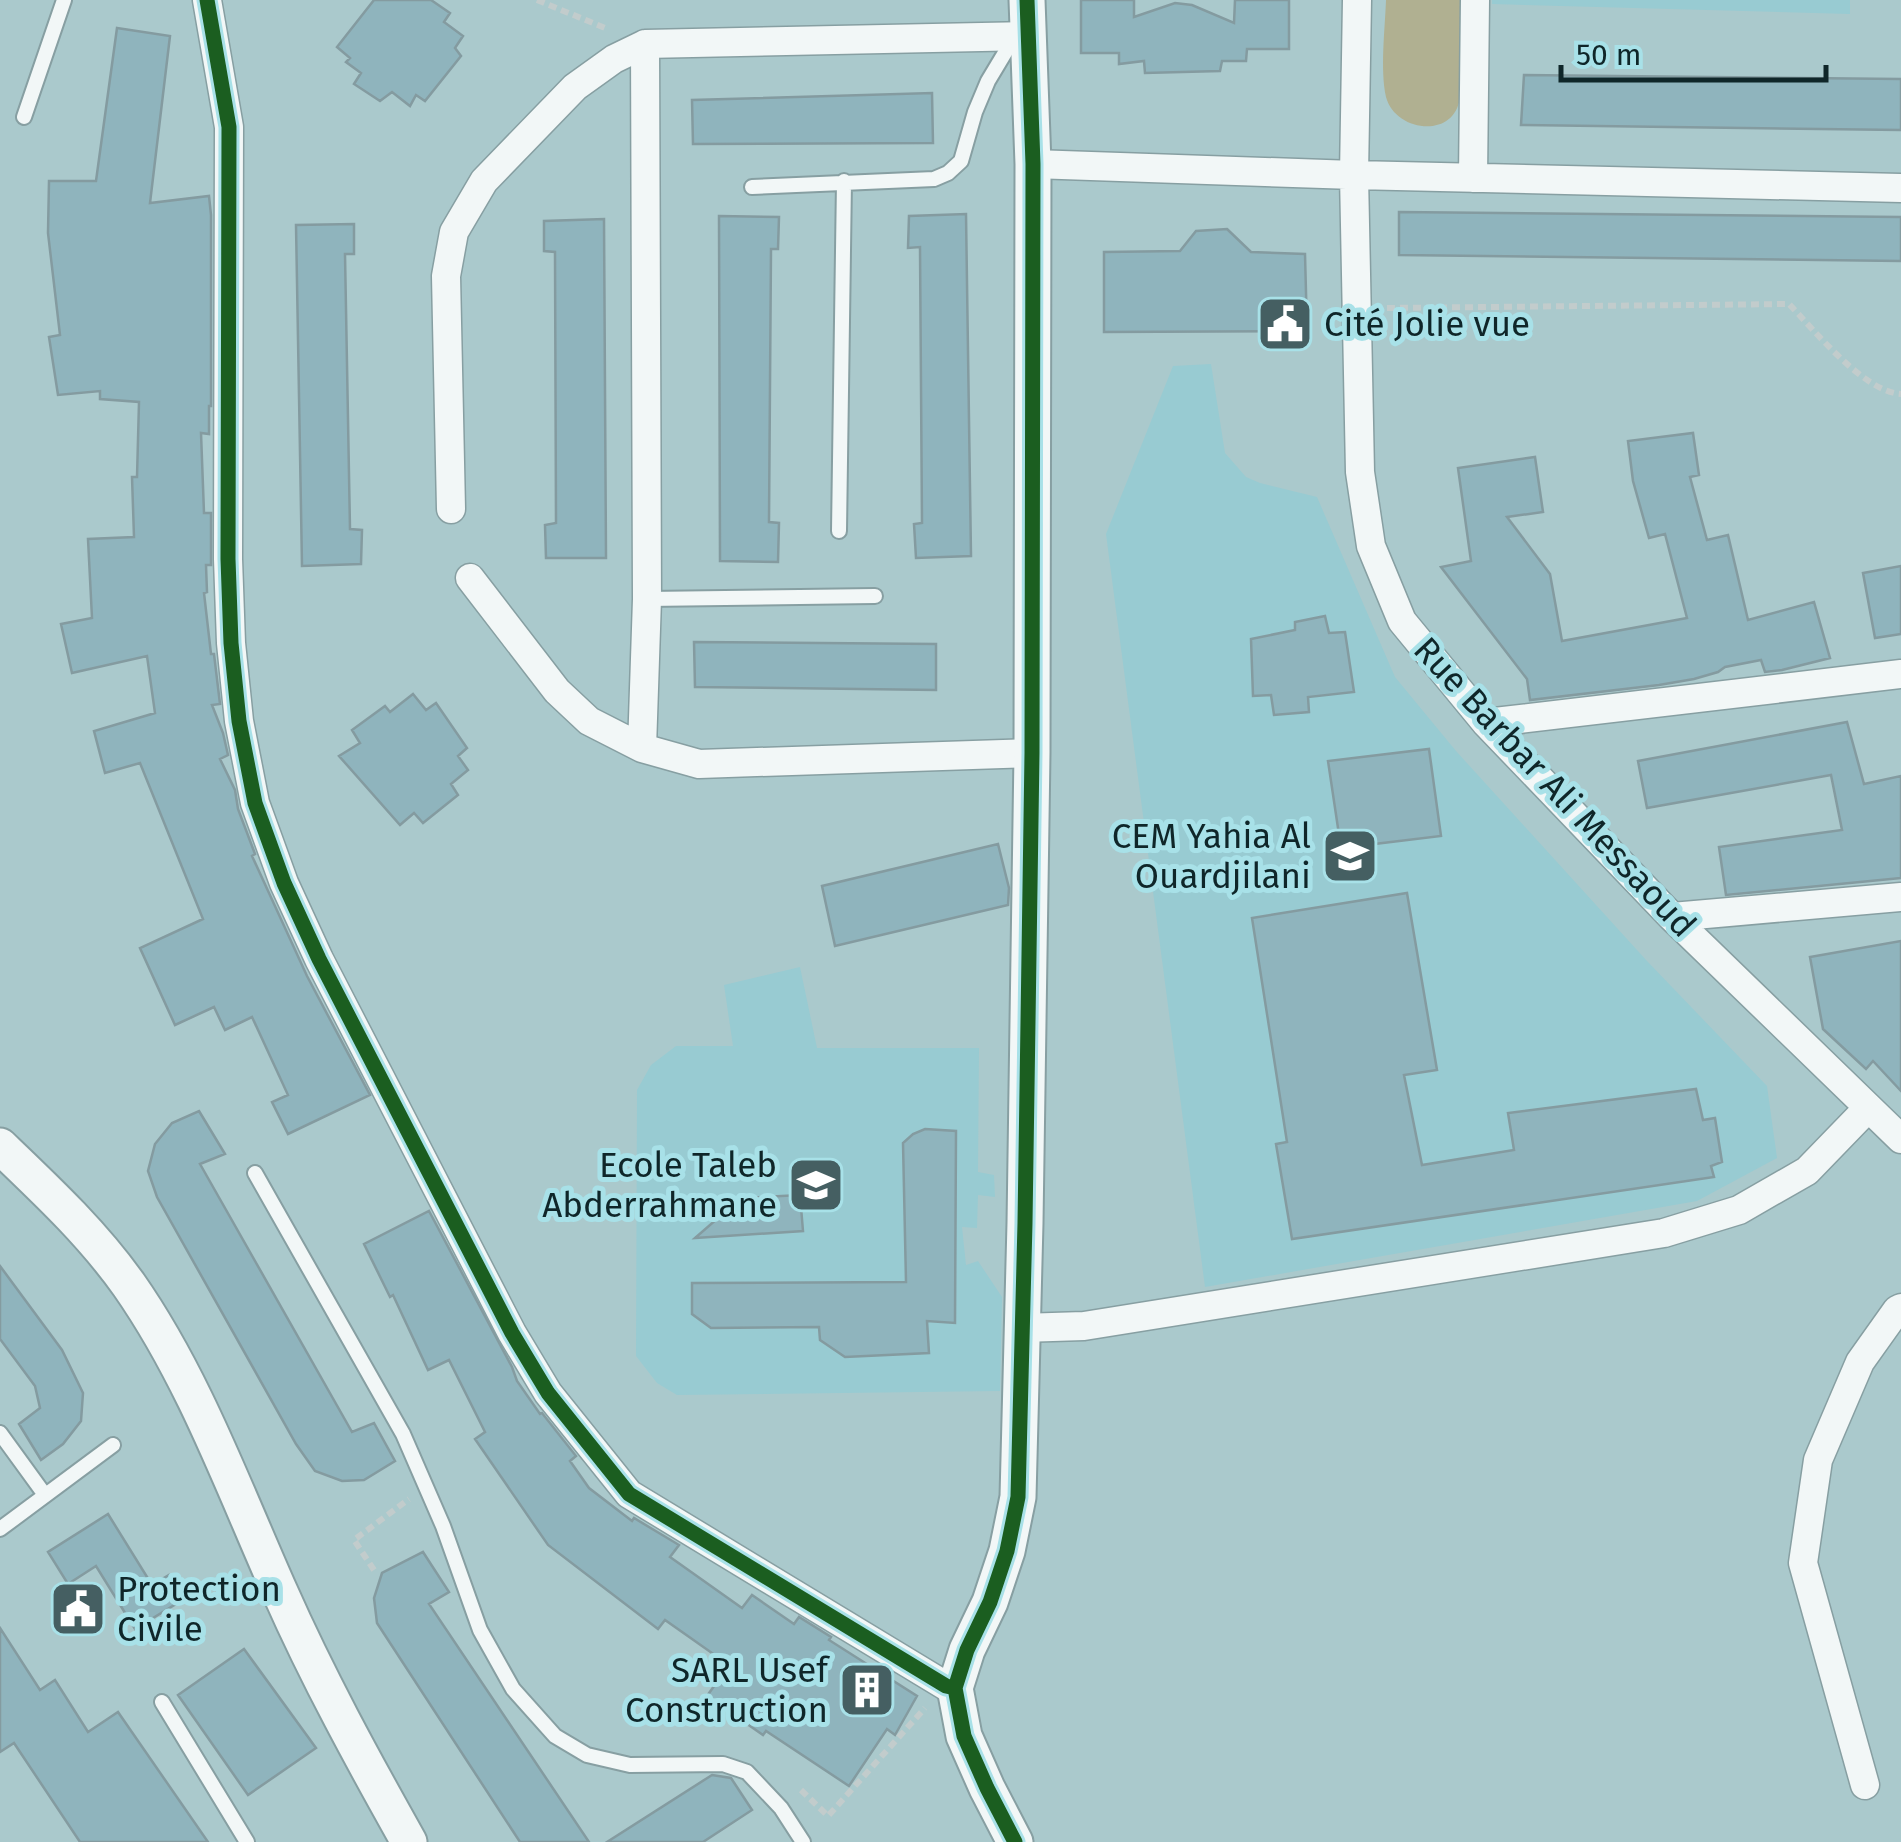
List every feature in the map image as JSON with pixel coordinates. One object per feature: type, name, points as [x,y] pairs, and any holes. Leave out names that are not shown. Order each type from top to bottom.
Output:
[{"type":"street","points":[[207,0],[230,127],[231,642],[239,721],[254,803],[284,884],[512,1333],[548,1393],[619,1482],[629,1494],[951,1687]]},
{"type":"street","points":[[1015,1842],[964,1736],[951,1687],[990,1602],[1007,1550],[1018,1497],[1032,753],[1033,164],[1021,36],[1027,0]]},
{"type":"street","name":"Rue Barbar Ali Messaoud","points":[[1357,0],[1354,175],[1360,472],[1371,546],[1402,620],[1486,723],[1672,918],[1901,1139]]},
{"type":"street","points":[[1473,178],[1476,0]]},
{"type":"street","points":[[451,508],[446,276],[454,232],[484,181],[575,86],[614,59],[645,44],[1021,36]]},
{"type":"street","points":[[642,748],[647,598],[645,44]]},
{"type":"street","points":[[1033,164],[1901,188]]},
{"type":"street","points":[[470,578],[568,701],[589,721],[642,748],[699,764],[1032,753]]},
{"type":"street","points":[[1486,723],[1901,674]]},
{"type":"street","points":[[1672,918],[1901,897]]},
{"type":"street","points":[[1020,1328],[1084,1326],[1664,1233],[1739,1210],[1807,1171],[1868,1108]]},
{"type":"street","points":[[0,1146],[78,1222],[129,1286],[172,1355],[320,1680],[409,1842]]},
{"type":"street","points":[[1865,1786],[1803,1563],[1818,1460],[1860,1362],[1901,1308]]},
{"type":"lane","points":[[24,117],[64,0]]},
{"type":"lane","points":[[752,187],[934,179],[948,173],[960,161],[988,81],[1021,36]]},
{"type":"lane","points":[[839,531],[844,182]]},
{"type":"lane","points":[[647,598],[875,596]]},
{"type":"lane","points":[[254,1173],[402,1434],[443,1526],[480,1630],[514,1689],[555,1736],[587,1755],[630,1765],[723,1764],[747,1772],[781,1808],[804,1842]]},
{"type":"lane","points":[[0,1433],[45,1496]]},
{"type":"lane","points":[[0,1529],[114,1445]]},
{"type":"lane","points":[[162,1702],[247,1842]]},
{"type":"path","points":[[537,0],[645,44]]},
{"type":"path","points":[[1357,308],[1790,304],[1855,372],[1892,394],[1901,394]]},
{"type":"path","points":[[374,1570],[354,1540],[426,1486]]},
{"type":"path","points":[[781,1808],[801,1790],[828,1816],[951,1687]]},
{"type":"shaded area","points":[[1492,0],[1850,0],[1850,14],[1492,4]]},
{"type":"shaded area","name":"CEM Yahia Al Ouardjilani","points":[[1211,364],[1225,453],[1246,477],[1317,497],[1395,677],[1456,751],[1647,961],[1767,1086],[1777,1158],[1697,1201],[1205,1287],[1106,534],[1173,366]]},
{"type":"shaded area","name":"Ecole Taleb Abderrahmane","points":[[800,967],[817,1048],[979,1048],[978,1172],[994,1175],[995,1197],[978,1195],[977,1228],[962,1227],[966,1265],[978,1261],[1002,1297],[1000,1391],[677,1395],[657,1383],[636,1356],[637,1090],[651,1065],[676,1046],[733,1046],[724,985]]},
{"type":"green space","points":[[1386,0],[1462,0],[1460,97],[1448,120],[1437,125],[1412,124],[1392,109],[1384,86]]},
{"type":"building","points":[[374,0],[431,0],[450,13],[444,22],[463,36],[455,48],[461,56],[425,101],[416,95],[410,106],[392,92],[380,101],[354,84],[361,73],[346,62],[350,58],[337,47]]},
{"type":"building","points":[[1081,0],[1134,0],[1134,17],[1175,3],[1192,5],[1234,23],[1235,0],[1289,0],[1289,49],[1247,49],[1246,61],[1222,61],[1220,71],[1145,73],[1144,61],[1119,64],[1119,53],[1081,53]]},
{"type":"building","points":[[117,28],[170,36],[150,203],[209,196],[211,406],[209,434],[201,433],[204,513],[211,513],[211,565],[206,565],[204,593],[220,704],[212,705],[228,755],[220,759],[235,790],[255,854],[252,856],[307,976],[370,1095],[288,1134],[272,1102],[288,1095],[252,1017],[225,1030],[214,1007],[175,1025],[140,948],[203,919],[140,763],[105,773],[94,731],[155,713],[147,656],[72,673],[61,624],[92,618],[88,539],[134,537],[132,477],[137,477],[139,402],[100,399],[100,391],[58,395],[49,337],[60,335],[48,233],[49,181],[96,181]]},
{"type":"building","points":[[1524,75],[1901,79],[1901,130],[1521,125]]},
{"type":"building","points":[[932,93],[933,143],[693,144],[692,100]]},
{"type":"building","points":[[1399,212],[1901,217],[1901,261],[1399,255]]},
{"type":"building","points":[[966,214],[971,556],[916,558],[914,524],[922,523],[920,247],[908,248],[909,216]]},
{"type":"building","points":[[719,216],[779,217],[778,249],[771,249],[769,522],[779,523],[778,562],[720,561]]},
{"type":"building","points":[[604,219],[606,558],[546,558],[545,525],[556,523],[555,252],[544,251],[544,221]]},
{"type":"building","points":[[354,224],[354,254],[345,254],[350,529],[362,530],[361,564],[302,566],[296,225]]},
{"type":"building","points":[[1227,229],[1251,252],[1305,254],[1307,331],[1104,332],[1104,252],[1180,251],[1196,231]]},
{"type":"building","points":[[1693,433],[1699,475],[1690,477],[1707,540],[1728,535],[1748,620],[1814,602],[1830,658],[1765,672],[1761,660],[1725,667],[1694,679],[1530,700],[1527,679],[1441,567],[1471,561],[1458,468],[1535,457],[1543,512],[1507,517],[1550,574],[1562,641],[1687,618],[1665,534],[1649,538],[1633,481],[1628,441]]},
{"type":"building","points":[[1901,566],[1901,634],[1875,638],[1863,573]]},
{"type":"building","points":[[1325,616],[1329,633],[1345,632],[1354,692],[1308,697],[1309,712],[1274,715],[1271,695],[1253,696],[1251,639],[1295,630],[1295,622]]},
{"type":"building","points":[[694,642],[936,644],[936,690],[695,687]]},
{"type":"building","points":[[413,694],[426,710],[436,703],[467,748],[458,756],[468,770],[451,784],[458,795],[423,823],[414,813],[400,825],[339,756],[360,743],[352,730],[385,706],[390,712]]},
{"type":"building","points":[[1847,722],[1864,784],[1901,776],[1901,878],[1726,895],[1719,847],[1842,830],[1831,775],[1647,808],[1638,761]]},
{"type":"building","points":[[1429,749],[1441,836],[1341,848],[1328,761]]},
{"type":"building","points":[[998,844],[1009,888],[1008,905],[835,946],[822,886]]},
{"type":"building","points":[[1407,893],[1437,1070],[1404,1075],[1422,1165],[1514,1150],[1508,1113],[1696,1089],[1703,1120],[1715,1118],[1722,1162],[1711,1166],[1714,1177],[1292,1239],[1276,1144],[1287,1142],[1252,918]]},
{"type":"building","points":[[1901,941],[1901,1091],[1873,1061],[1866,1069],[1823,1029],[1810,957]]},
{"type":"building","points":[[199,1111],[225,1154],[200,1164],[352,1432],[374,1423],[395,1461],[364,1480],[342,1481],[315,1471],[157,1197],[148,1171],[155,1144],[172,1123]]},
{"type":"building","points":[[925,1129],[956,1131],[955,1323],[927,1321],[929,1353],[845,1357],[820,1340],[819,1327],[711,1328],[692,1314],[692,1283],[906,1282],[903,1143]]},
{"type":"building","points":[[800,1195],[803,1231],[695,1238],[725,1212],[725,1199]]},
{"type":"building","points":[[429,1211],[517,1381],[576,1456],[570,1461],[589,1488],[632,1521],[634,1518],[679,1545],[670,1557],[742,1608],[752,1595],[794,1624],[799,1617],[917,1696],[895,1735],[887,1729],[849,1786],[707,1696],[729,1665],[665,1620],[658,1629],[548,1545],[475,1439],[485,1432],[449,1360],[428,1370],[364,1244]]},
{"type":"building","points":[[0,1266],[62,1350],[83,1393],[81,1421],[63,1444],[41,1460],[19,1424],[40,1408],[35,1386],[0,1339]]},
{"type":"building","points":[[108,1514],[152,1585],[169,1575],[184,1599],[135,1629],[96,1566],[68,1584],[48,1552]]},
{"type":"building","points":[[423,1552],[449,1592],[429,1604],[589,1842],[520,1842],[377,1623],[374,1598],[382,1573]]},
{"type":"building","points":[[0,1628],[40,1690],[55,1680],[88,1732],[118,1712],[208,1842],[80,1842],[14,1743],[0,1752]]},
{"type":"building","points":[[244,1649],[316,1748],[248,1795],[178,1695]]},
{"type":"building","points":[[712,1775],[731,1778],[752,1810],[703,1842],[607,1842]]},
{"type":"cycle path","points":[[207,0],[229,127],[231,643],[239,721],[255,803],[284,883],[319,959],[512,1333],[548,1393],[629,1494],[955,1688]]},
{"type":"cycle path","points":[[1015,1842],[964,1736],[955,1688],[1007,1551],[1018,1497],[1032,753],[1033,164],[1027,0]]},
{"type":"place","name":"Cité Jolie vue","points":[[1285,324]]},
{"type":"place","name":"CEM Yahia Al Ouardjilani","points":[[1350,856]]},
{"type":"place","name":"Ecole Taleb Abderrahmane","points":[[816,1185]]},
{"type":"place","name":"Protection Civile","points":[[78,1609]]},
{"type":"place","name":"SARL Usef Construction","points":[[867,1690]]}]
